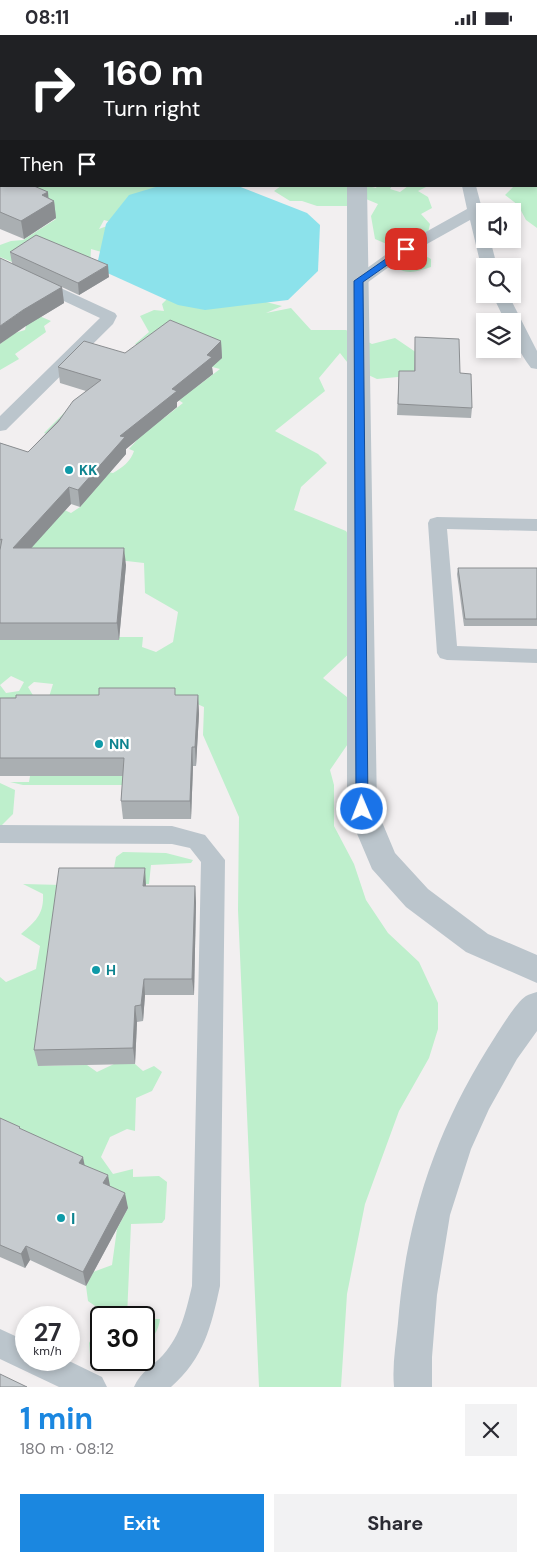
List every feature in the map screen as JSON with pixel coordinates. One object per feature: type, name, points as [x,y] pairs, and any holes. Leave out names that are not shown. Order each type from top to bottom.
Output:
[{"type":"street","points":[[357,187],[362,809],[383,860],[416,898],[477,943],[537,969]]},
{"type":"street","points":[[413,1387],[419,1280],[436,1200],[464,1128],[491,1074],[521,1025],[537,1005]]},
{"type":"lane","points":[[469,187],[487,258]]},
{"type":"lane","points":[[358,281],[394,256],[475,211]]},
{"type":"lane","points":[[0,265],[109,316],[107,321],[0,427]]},
{"type":"lane","points":[[504,303],[531,356],[537,364]]},
{"type":"lane","points":[[537,525],[438,523],[446,653],[537,656]]},
{"type":"lane","points":[[0,834],[172,835],[197,841],[213,860],[206,1287],[196,1330],[174,1365],[149,1387]]},
{"type":"lane","points":[[0,1344],[15,1351]]},
{"type":"lane","points":[[58,1371],[92,1387]]},
{"type":"green space","points":[[15,187],[217,187],[111,222],[104,220],[99,229],[107,226],[105,253],[91,249],[90,266],[17,264],[0,257],[0,245],[11,241],[23,240],[56,219]]},
{"type":"green space","points":[[280,187],[391,187],[390,189],[400,192],[407,187],[426,187],[418,191],[428,197],[432,208],[421,214],[430,224],[426,242],[418,252],[431,259],[431,267],[410,272],[390,264],[407,250],[396,248],[375,239],[371,216],[378,204],[366,199],[347,206],[317,206],[302,201],[290,201],[274,191]]},
{"type":"green space","points":[[513,187],[537,187],[537,228],[526,220],[521,211],[521,203],[515,203],[505,195]]},
{"type":"green space","points":[[174,292],[266,302],[282,306],[266,313],[291,308],[311,330],[346,330],[372,344],[395,338],[420,355],[418,375],[377,379],[351,367],[340,353],[319,378],[325,391],[275,431],[318,454],[327,463],[301,487],[294,510],[346,531],[371,571],[355,648],[323,678],[352,701],[354,735],[330,770],[334,785],[334,826],[354,864],[366,900],[388,933],[419,962],[438,1003],[438,1029],[429,1058],[399,1111],[365,1204],[347,1294],[341,1387],[259,1387],[238,910],[239,817],[203,735],[204,707],[195,703],[0,716],[0,685],[0,640],[119,640],[119,637],[143,637],[142,647],[156,652],[173,642],[178,612],[145,593],[144,563],[109,559],[0,554],[0,480],[71,513],[80,507],[108,472],[113,473],[120,469],[133,455],[134,451],[129,449],[137,440],[60,438],[44,433],[93,384],[164,418],[183,403],[177,399],[188,384],[195,388],[220,369],[151,351],[135,344],[149,332],[140,316],[154,310],[164,311],[162,304]],"holes":[[[11,676],[24,682],[19,691],[6,693],[0,685]],[[34,682],[53,684],[49,697],[34,697],[28,687]]]},
{"type":"green space","points":[[16,306],[51,321],[44,326],[46,332],[15,354],[19,359],[0,370],[0,344],[15,333],[25,330],[26,326]]},
{"type":"green space","points":[[126,765],[138,785],[23,785],[10,782],[29,782],[30,776]]},
{"type":"green space","points":[[0,783],[15,790],[13,814],[0,827]]},
{"type":"green space","points":[[123,852],[166,853],[193,860],[191,863],[151,865],[149,884],[111,885],[116,857]]},
{"type":"green space","points":[[23,884],[62,885],[38,1066],[87,1065],[97,1072],[114,1064],[135,1064],[143,1071],[154,1066],[162,1072],[152,1091],[136,1098],[135,1131],[127,1129],[110,1137],[101,1157],[113,1174],[133,1169],[133,1177],[159,1176],[167,1182],[165,1219],[162,1223],[131,1224],[127,1306],[95,1306],[88,1301],[86,1286],[93,1272],[112,1265],[117,1229],[128,1208],[0,1132],[0,977],[6,982],[36,969],[40,946],[21,934],[38,917],[42,907],[43,894]]},
{"type":"green space","points":[[155,1319],[160,1319],[155,1335]]},
{"type":"water","points":[[156,187],[241,187],[307,213],[320,225],[318,271],[288,300],[205,310],[178,305],[103,271],[97,265],[106,224],[129,195]]},
{"type":"building","points":[[0,187],[36,187],[48,192],[42,195],[54,201],[21,221],[0,212]]},
{"type":"building","points":[[36,235],[108,265],[78,283],[10,252]]},
{"type":"building","points":[[0,258],[62,287],[0,326]]},
{"type":"building","points":[[170,320],[221,341],[207,355],[212,357],[172,389],[177,391],[120,436],[125,437],[78,490],[69,487],[13,548],[124,548],[117,623],[0,623],[0,550],[2,539],[0,540],[0,443],[28,452],[58,422],[73,401],[101,380],[58,367],[84,341],[125,353]]},
{"type":"building","points":[[415,337],[459,339],[460,373],[471,374],[472,408],[398,404],[399,371],[415,371]]},
{"type":"building","points":[[458,568],[537,568],[537,619],[465,619]]},
{"type":"building","name":"NN","points":[[99,688],[175,688],[175,695],[198,695],[195,747],[192,747],[190,801],[121,801],[124,758],[0,758],[0,698],[16,698],[16,695],[99,695]]},
{"type":"building","name":"H","points":[[59,868],[145,868],[143,886],[195,886],[192,979],[144,979],[141,1005],[135,1006],[133,1048],[34,1050]]},
{"type":"building","name":"I","points":[[0,1118],[83,1157],[79,1163],[108,1175],[103,1183],[125,1193],[83,1272],[26,1246],[21,1254],[0,1245]]},
{"type":"building","points":[[0,1374],[27,1387],[0,1387]]},
{"type":"place","name":"KK","points":[[69,470]]},
{"type":"place","name":"NN","points":[[99,744]]},
{"type":"place","name":"H","points":[[96,970]]},
{"type":"place","name":"I","points":[[61,1218]]},
{"type":"route","points":[[362,809],[358,281],[406,249]]}]
